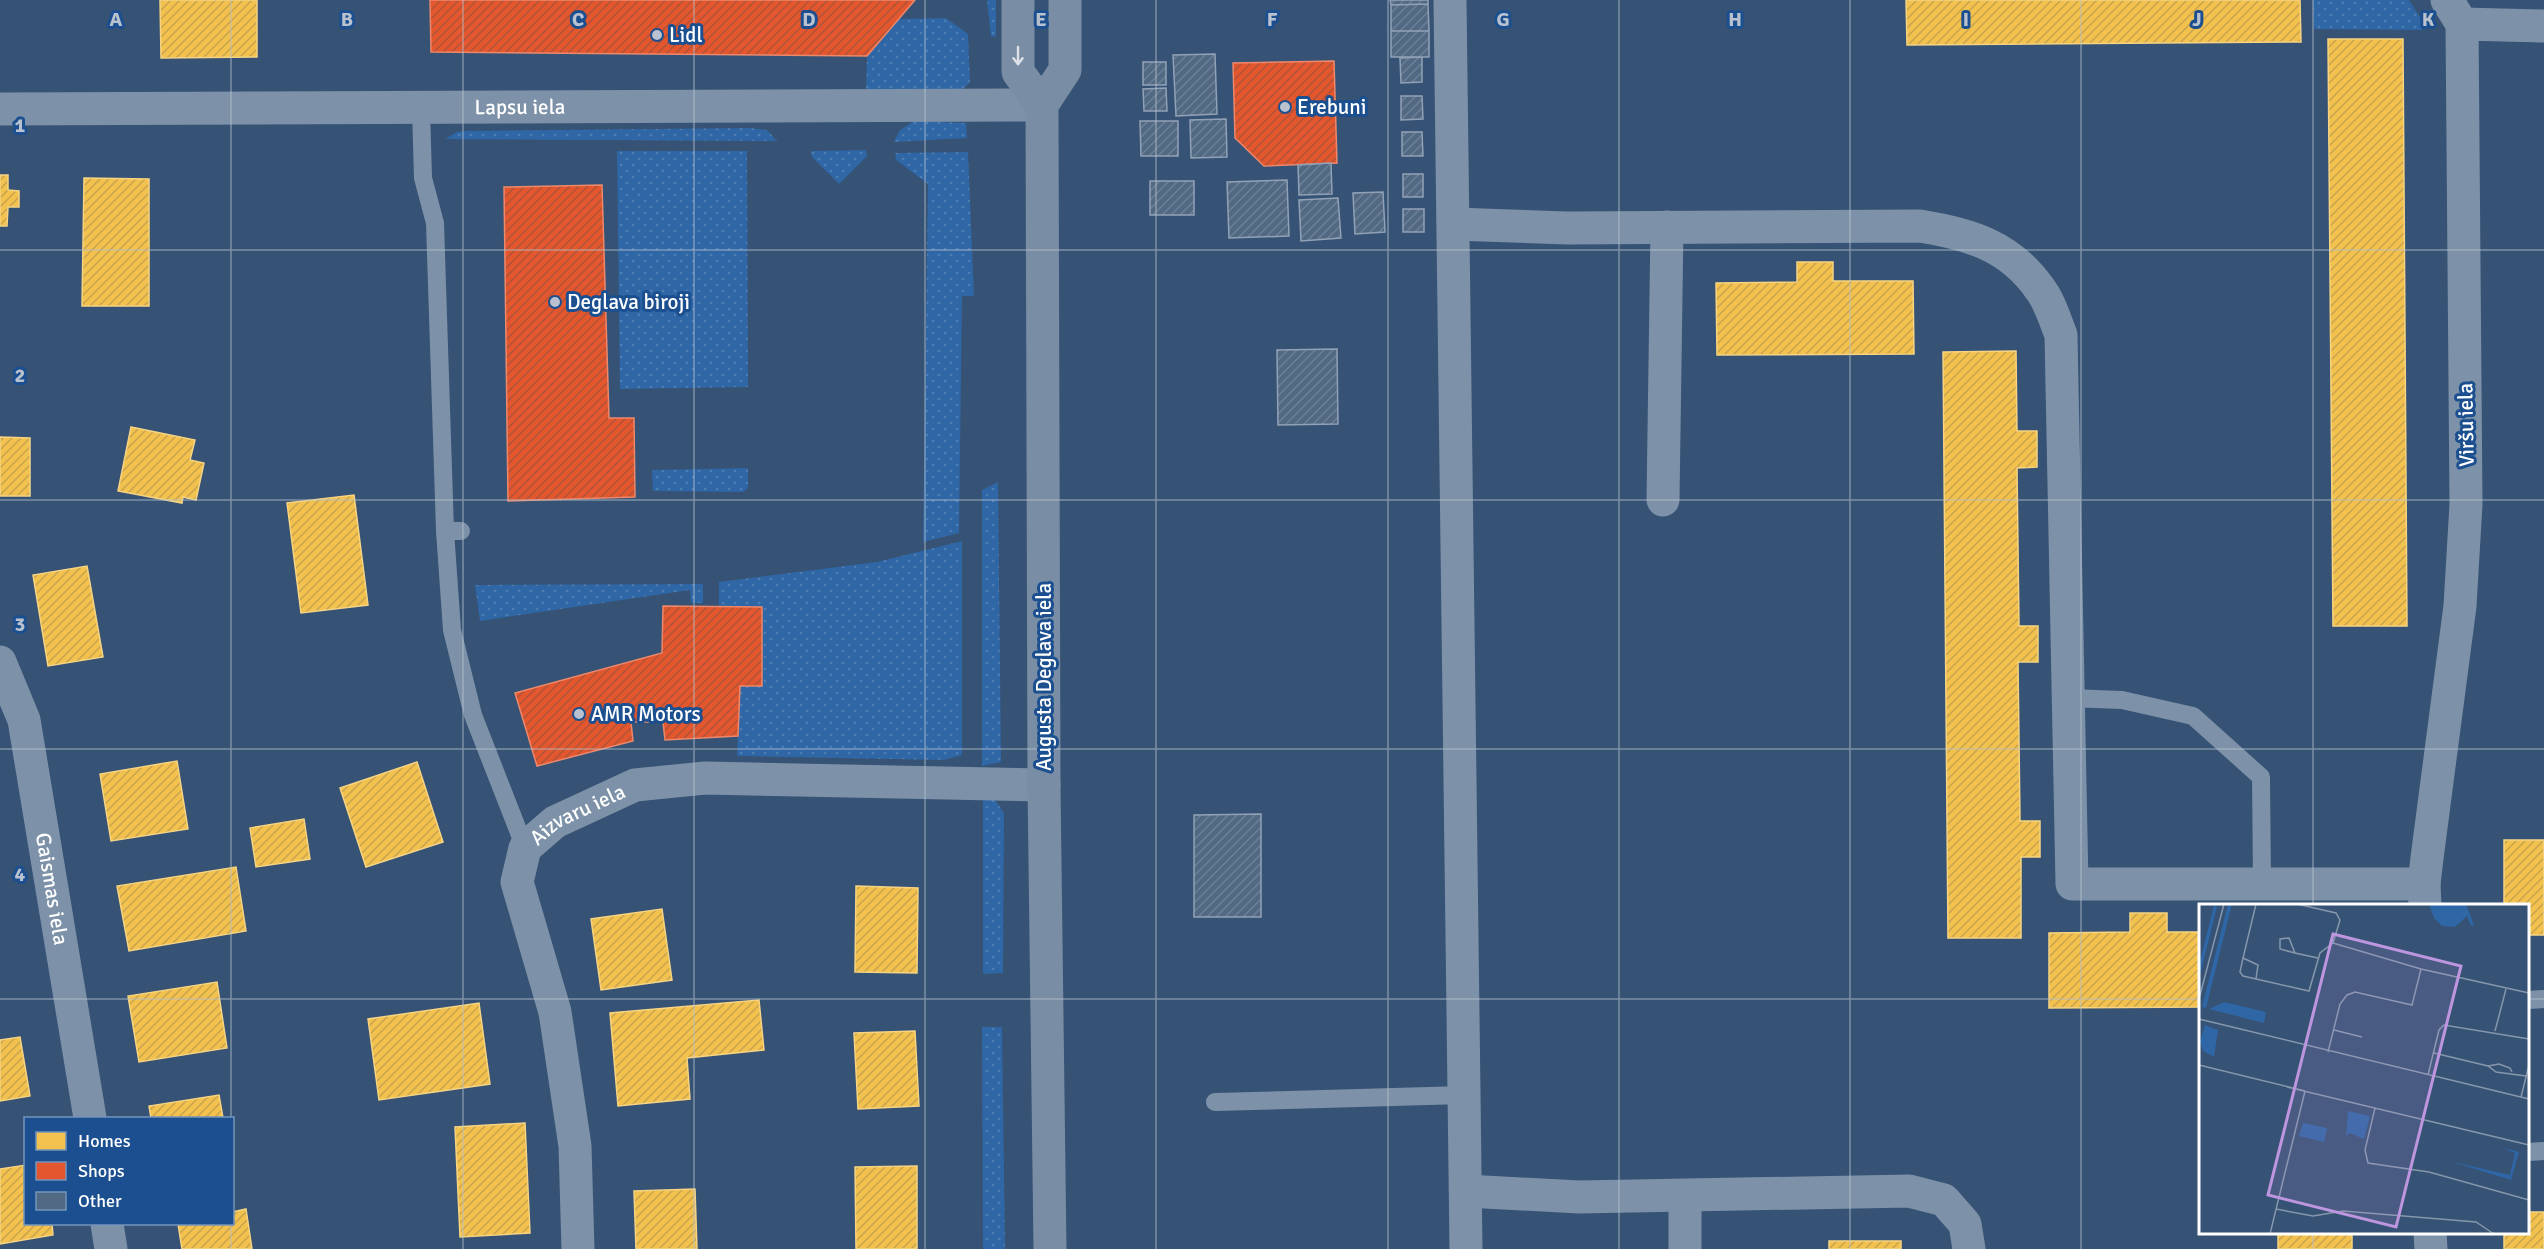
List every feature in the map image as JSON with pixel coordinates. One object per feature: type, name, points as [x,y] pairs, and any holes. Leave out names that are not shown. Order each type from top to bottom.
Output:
[{"type":"main road","points":[[1018,0],[1018,72],[1042,105],[1065,70],[1065,0]]},
{"type":"main road","name":"Augusta Deglava iela","points":[[1042,105],[1044,785],[1050,1249]]},
{"type":"street","points":[[1450,0],[1466,1249]]},
{"type":"street","name":"Viršu iela","points":[[2424,895],[2460,606],[2466,504],[2454,12],[2544,26]]},
{"type":"street","name":"Lapsu iela","points":[[0,109],[1042,105]]},
{"type":"street","points":[[1454,224],[1667,227],[1920,226],[1951,231],[1984,242],[2020,263],[2042,291],[2061,335],[2072,884],[2262,883],[2424,895]]},
{"type":"street","points":[[1663,500],[1667,227]]},
{"type":"street","name":"Gaismas iela","points":[[0,662],[24,720],[90,1117]]},
{"type":"street","name":"Aizvaru iela","points":[[578,1249],[576,1146],[555,1012],[517,882],[525,848],[555,822],[635,785],[705,778],[1044,785]]},
{"type":"street","points":[[1466,1191],[1579,1197],[1909,1191],[1944,1200],[1965,1224],[1968,1249]]},
{"type":"street","points":[[1685,1196],[1685,1249]]},
{"type":"street","points":[[107,1225],[111,1249]]},
{"type":"street","points":[[2430,1234],[2431,1249]]},
{"type":"lane","points":[[421,109],[423,178],[435,223],[453,531],[453,630],[473,715],[525,848]]},
{"type":"lane","points":[[2069,698],[2122,700],[2193,716],[2261,777],[2262,883]]},
{"type":"lane","points":[[2529,1000],[2544,999]]},
{"type":"lane","points":[[1215,1102],[1464,1095]]},
{"type":"lane","points":[[2529,1152],[2544,1151]]},
{"type":"shaded area","points":[[987,0],[996,0],[996,36],[991,37]]},
{"type":"shaded area","points":[[2313,0],[2409,0],[2420,17],[2422,30],[2314,29]]},
{"type":"shaded area","points":[[946,18],[968,34],[970,82],[963,89],[866,90],[867,56],[899,19]]},
{"type":"shaded area","points":[[914,121],[966,123],[967,138],[894,142],[900,130]]},
{"type":"shaded area","points":[[750,128],[767,130],[777,141],[445,139],[464,131]]},
{"type":"shaded area","points":[[866,150],[867,156],[839,184],[812,157],[811,151]]},
{"type":"shaded area","points":[[617,151],[747,151],[748,387],[620,389]]},
{"type":"shaded area","points":[[968,152],[974,296],[962,296],[959,533],[923,542],[928,184],[896,160],[895,153]]},
{"type":"shaded area","points":[[748,468],[748,488],[743,492],[653,491],[652,470]]},
{"type":"shaded area","points":[[998,482],[1001,762],[982,766],[982,490]]},
{"type":"shaded area","points":[[962,541],[962,755],[944,760],[737,756],[740,686],[762,686],[762,607],[719,606],[719,582],[877,562]]},
{"type":"shaded area","points":[[703,584],[703,603],[691,603],[690,590],[480,621],[475,585]]},
{"type":"shaded area","points":[[983,797],[995,800],[1004,813],[1003,973],[983,974]]},
{"type":"shaded area","points":[[982,1027],[1002,1027],[1005,1249],[983,1249]]},
{"type":"building: Homes","points":[[160,0],[257,0],[257,57],[161,58]]},
{"type":"building: Homes","points":[[1906,0],[2300,0],[2301,42],[1907,45]]},
{"type":"building: Homes","points":[[2328,39],[2403,39],[2407,626],[2333,626]]},
{"type":"building: Homes","points":[[0,175],[8,175],[8,190],[19,191],[19,207],[8,207],[7,226],[0,226]]},
{"type":"building: Homes","points":[[84,178],[149,179],[149,306],[82,306]]},
{"type":"building: Homes","points":[[1797,262],[1833,262],[1833,281],[1913,281],[1914,354],[1717,355],[1716,283],[1797,282]]},
{"type":"building: Homes","points":[[2016,351],[2017,431],[2037,431],[2037,467],[2017,468],[2019,626],[2038,626],[2038,662],[2018,662],[2020,821],[2040,821],[2040,857],[2021,857],[2021,938],[1948,938],[1943,352]]},
{"type":"building: Homes","points":[[131,427],[195,440],[190,460],[204,463],[196,500],[183,497],[182,503],[118,491]]},
{"type":"building: Homes","points":[[0,437],[30,438],[30,496],[0,496]]},
{"type":"building: Homes","points":[[354,495],[368,605],[301,613],[287,503]]},
{"type":"building: Homes","points":[[87,566],[103,657],[48,666],[33,575]]},
{"type":"building: Homes","points":[[177,761],[188,829],[111,841],[100,774]]},
{"type":"building: Homes","points":[[417,762],[443,842],[366,867],[340,788]]},
{"type":"building: Homes","points":[[304,819],[310,859],[256,867],[250,828]]},
{"type":"building: Homes","points":[[2504,840],[2544,840],[2544,935],[2529,935],[2529,904],[2504,904]]},
{"type":"building: Homes","points":[[236,867],[246,931],[129,951],[117,886]]},
{"type":"building: Homes","points":[[856,886],[918,888],[917,973],[855,972]]},
{"type":"building: Homes","points":[[662,909],[672,980],[601,990],[591,919]]},
{"type":"building: Homes","points":[[2130,913],[2167,913],[2167,932],[2199,932],[2199,1007],[2049,1008],[2049,933],[2130,932]]},
{"type":"building: Homes","points":[[217,982],[227,1048],[139,1062],[128,996]]},
{"type":"building: Homes","points":[[759,1000],[764,1050],[687,1058],[690,1099],[618,1106],[610,1013]]},
{"type":"building: Homes","points":[[479,1003],[490,1084],[379,1100],[368,1019]]},
{"type":"building: Homes","points":[[915,1031],[919,1106],[858,1109],[854,1033]]},
{"type":"building: Homes","points":[[20,1037],[30,1096],[0,1101],[0,1040]]},
{"type":"building: Homes","points":[[219,1095],[223,1117],[151,1117],[149,1106]]},
{"type":"building: Homes","points":[[525,1123],[530,1233],[460,1237],[455,1127]]},
{"type":"building: Homes","points":[[24,1165],[24,1225],[52,1225],[53,1235],[0,1244],[0,1169]]},
{"type":"building: Homes","points":[[917,1166],[917,1249],[856,1249],[855,1167]]},
{"type":"building: Homes","points":[[695,1189],[697,1249],[636,1249],[634,1191]]},
{"type":"building: Homes","points":[[246,1209],[252,1249],[182,1249],[178,1225],[234,1225],[234,1212]]},
{"type":"building: Homes","points":[[2529,1212],[2544,1212],[2544,1249],[2504,1249],[2504,1234],[2529,1234]]},
{"type":"building: Homes","points":[[2278,1234],[2352,1234],[2352,1249],[2278,1249]]},
{"type":"building: Homes","points":[[1829,1241],[1901,1241],[1901,1249],[1829,1249]]},
{"type":"building: Shops","name":"Lidl","points":[[430,0],[915,0],[867,56],[431,52]]},
{"type":"building: Shops","points":[[1334,61],[1337,163],[1264,166],[1235,138],[1233,63]]},
{"type":"building: Shops","name":"Deglava biroji","points":[[602,185],[609,418],[634,418],[635,497],[508,501],[504,187]]},
{"type":"building: Shops","points":[[663,606],[762,607],[762,686],[740,686],[738,736],[665,740],[663,722],[631,722],[633,741],[537,766],[515,693],[662,653]]},
{"type":"building: Other","points":[[1390,0],[1428,0],[1428,4],[1391,5]]},
{"type":"building: Other","points":[[1428,4],[1429,31],[1391,31],[1391,5]]},
{"type":"building: Other","points":[[1391,31],[1429,31],[1429,57],[1391,57]]},
{"type":"building: Other","points":[[1215,54],[1217,114],[1176,116],[1173,55]]},
{"type":"building: Other","points":[[1422,57],[1422,82],[1401,83],[1400,58]]},
{"type":"building: Other","points":[[1143,62],[1166,62],[1166,85],[1143,85]]},
{"type":"building: Other","points":[[1166,88],[1167,111],[1144,111],[1143,89]]},
{"type":"building: Other","points":[[1401,96],[1422,96],[1423,119],[1401,120]]},
{"type":"building: Other","points":[[1226,119],[1227,157],[1191,158],[1190,120]]},
{"type":"building: Other","points":[[1140,121],[1178,121],[1178,156],[1141,156]]},
{"type":"building: Other","points":[[1402,132],[1422,132],[1423,156],[1402,156]]},
{"type":"building: Other","points":[[1331,163],[1332,194],[1299,195],[1298,165]]},
{"type":"building: Other","points":[[1403,174],[1423,174],[1423,197],[1403,197]]},
{"type":"building: Other","points":[[1287,180],[1289,236],[1229,238],[1227,182]]},
{"type":"building: Other","points":[[1150,181],[1194,181],[1194,215],[1150,215]]},
{"type":"building: Other","points":[[1383,192],[1385,232],[1355,234],[1353,193]]},
{"type":"building: Other","points":[[1338,198],[1341,238],[1301,241],[1299,200]]},
{"type":"building: Other","points":[[1403,209],[1424,209],[1424,232],[1403,232]]},
{"type":"building: Other","points":[[1337,349],[1338,424],[1278,425],[1277,350]]},
{"type":"building: Other","points":[[1261,814],[1261,917],[1194,917],[1194,815]]},
{"type":"place","name":"Lidl","points":[[657,35]]},
{"type":"place","name":"Erebuni","points":[[1285,107]]},
{"type":"place","name":"Deglava biroji","points":[[555,302]]},
{"type":"place","name":"AMR Motors","points":[[579,714]]}]
